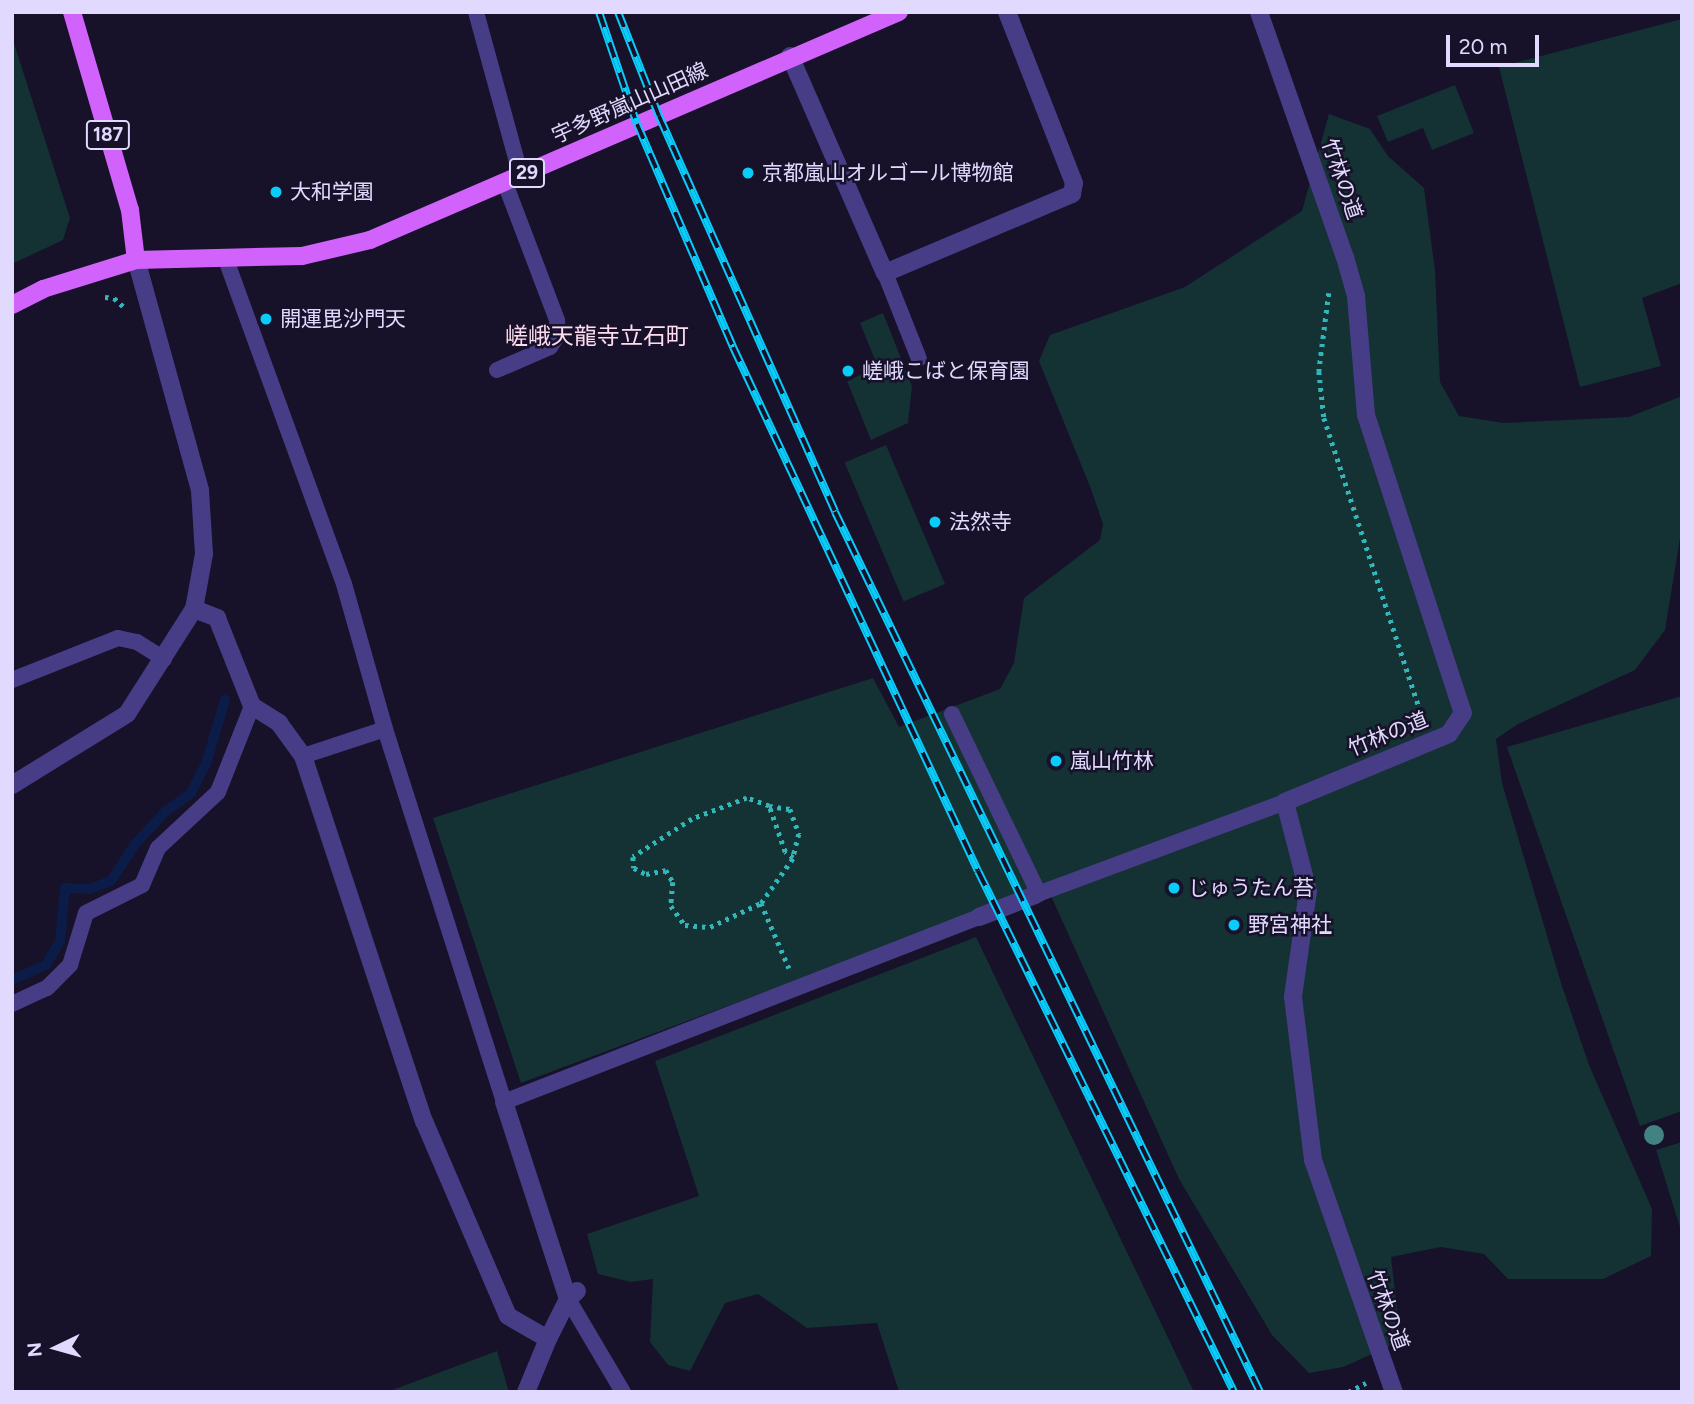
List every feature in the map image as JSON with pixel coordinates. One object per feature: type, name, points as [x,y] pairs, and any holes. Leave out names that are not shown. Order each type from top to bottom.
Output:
[{"type":"main road","name":"187","points":[[72,12],[130,210],[136,260]]},
{"type":"main road","name":"宇多野嵐山山田線","points":[[12,305],[43,289],[136,260],[302,256],[369,240],[899,12]]},
{"type":"street","points":[[790,57],[885,273],[1072,194],[1074,183],[1007,12]]},
{"type":"street","name":"竹林の道","points":[[1259,12],[1345,257],[1356,296],[1366,415],[1463,713],[1449,734],[1285,802],[1308,891],[1293,997],[1313,1160],[1394,1392]]},
{"type":"street","points":[[12,785],[127,714],[194,609],[204,554],[200,490],[136,260]]},
{"type":"street","points":[[194,609],[217,618],[252,706],[279,723],[303,757],[424,1121],[508,1317],[548,1339]]},
{"type":"street","points":[[979,917],[1037,895]]},
{"type":"street","points":[[504,1102],[573,1295],[548,1339],[526,1392]]},
{"type":"lane","points":[[476,12],[513,179],[557,320],[558,335],[550,347],[497,370]]},
{"type":"lane","points":[[225,257],[344,584],[385,729],[504,1102],[979,917]]},
{"type":"lane","points":[[885,273],[919,359]]},
{"type":"lane","points":[[12,680],[118,638],[136,642],[164,659]]},
{"type":"lane","points":[[12,1004],[47,988],[70,965],[86,913],[142,885],[158,848],[182,821],[218,792],[252,706]]},
{"type":"lane","points":[[952,714],[1037,895],[1285,802]]},
{"type":"lane","points":[[303,757],[385,729]]},
{"type":"lane","points":[[573,1295],[623,1392]]},
{"type":"path","points":[[1345,257],[1327,297],[1319,371],[1324,418],[1430,742]]},
{"type":"path","points":[[105,298],[114,298],[124,308]]},
{"type":"path","points":[[747,798],[790,810],[799,834],[793,858],[761,903],[710,927],[685,925],[671,906],[673,882],[666,870],[646,874],[634,868],[633,857],[692,818],[747,798]]},
{"type":"path","points":[[769,806],[785,852],[793,858]]},
{"type":"path","points":[[761,903],[797,988]]},
{"type":"green space","points":[[1682,19],[1682,283],[1642,298],[1661,366],[1580,387],[1499,67]]},
{"type":"green space","points":[[12,37],[70,218],[63,240],[12,264]]},
{"type":"green space","points":[[1455,85],[1474,133],[1432,150],[1423,128],[1388,142],[1377,116]]},
{"type":"green space","name":"嵐山竹林","points":[[1329,114],[1370,129],[1388,156],[1424,188],[1435,270],[1440,382],[1459,416],[1504,423],[1629,417],[1682,396],[1682,526],[1665,630],[1635,670],[1518,724],[1496,739],[1502,783],[1561,983],[1589,1065],[1652,1209],[1651,1256],[1603,1279],[1508,1279],[1484,1254],[1441,1247],[1391,1257],[1401,1341],[1343,1367],[1309,1373],[1272,1335],[1179,1179],[1047,887],[521,1083],[433,818],[873,678],[899,727],[1000,689],[1014,663],[1024,598],[1100,540],[1103,524],[1039,361],[1050,335],[1185,287],[1302,211]]},
{"type":"green space","points":[[883,313],[912,386],[908,423],[871,440],[847,381],[878,367],[860,323]]},
{"type":"green space","points":[[886,445],[945,584],[904,602],[845,463]]},
{"type":"green space","points":[[1682,696],[1682,1111],[1640,1126],[1507,747]]},
{"type":"green space","points":[[976,937],[1194,1392],[899,1392],[877,1323],[807,1328],[758,1294],[725,1303],[690,1371],[668,1365],[650,1342],[653,1279],[631,1282],[598,1274],[587,1234],[699,1196],[655,1061]]},
{"type":"green space","points":[[1682,1142],[1682,1234],[1656,1150]]},
{"type":"green space","points":[[497,1351],[509,1392],[387,1392]]},
{"type":"waterway","points":[[12,980],[46,965],[60,941],[65,888],[90,889],[111,881],[136,843],[165,812],[191,793],[206,764],[225,700]]},
{"type":"railway","points":[[599,12],[637,124],[733,347],[978,871],[1234,1392]]},
{"type":"railway","points":[[618,12],[659,116],[835,512],[1260,1392]]},
{"type":"place","name":"京都嵐山オルゴール博物館","points":[[748,173]]},
{"type":"place","name":"大和学園","points":[[276,192]]},
{"type":"place","name":"開運毘沙門天","points":[[266,319]]},
{"type":"place","name":"嵯峨こばと保育園","points":[[848,371]]},
{"type":"place","name":"法然寺","points":[[935,522]]},
{"type":"place","name":"嵐山竹林","points":[[1056,761]]},
{"type":"place","name":"じゅうたん苔","points":[[1174,888]]},
{"type":"place","name":"野宮神社","points":[[1234,925]]},
{"type":"district","name":"嵯峨天龍寺立石町","points":[[597,336]]}]
